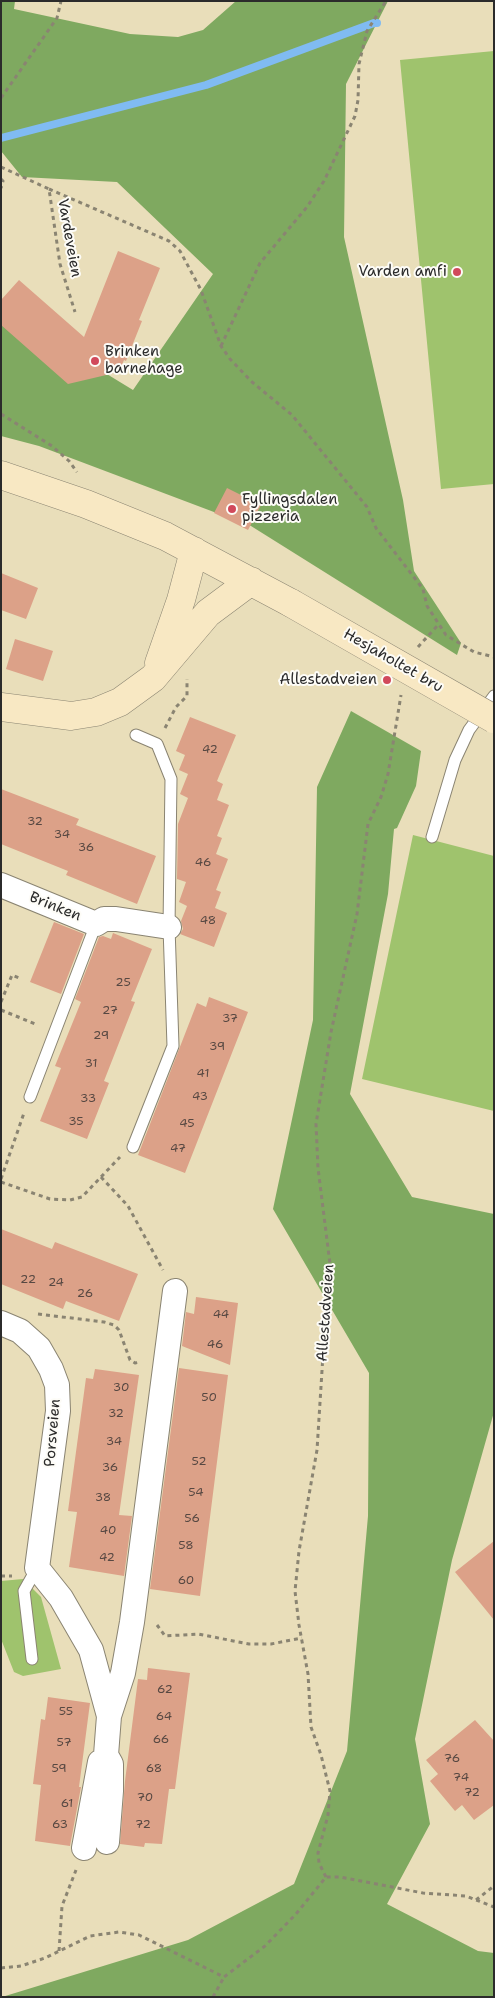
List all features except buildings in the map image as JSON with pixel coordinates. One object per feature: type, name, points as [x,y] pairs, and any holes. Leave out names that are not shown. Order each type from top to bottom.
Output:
[{"type":"main road","points":[[1,475],[86,504],[164,536],[251,581],[208,613],[153,678],[120,702],[96,712],[71,716],[1,707]]},
{"type":"main road","points":[[153,678],[181,600],[194,552]]},
{"type":"main road","name":"Hesjaholtet bru","points":[[251,581],[494,719]]},
{"type":"street","name":"Brinken","points":[[1,885],[96,924],[104,919],[116,919],[169,927]]},
{"type":"street","points":[[107,1842],[111,1764],[106,1754],[109,1716],[123,1673],[135,1605],[175,1291]]},
{"type":"street","name":"Porsveien","points":[[11,1327],[39,1348],[51,1368],[57,1386],[58,1412],[37,1568]]},
{"type":"street","points":[[37,1568],[61,1598],[91,1650],[109,1716]]},
{"type":"street","points":[[84,1848],[100,1762],[106,1754]]},
{"type":"lane","points":[[432,837],[455,760],[469,730],[494,696]]},
{"type":"lane","points":[[133,1147],[173,1046],[169,927],[170,779],[157,744],[136,735]]},
{"type":"lane","points":[[30,1097],[96,924]]},
{"type":"lane","points":[[32,1658],[24,1592],[37,1568]]},
{"type":"path","points":[[1,98],[57,18],[61,1]]},
{"type":"path","points":[[221,346],[260,263],[307,207],[324,181],[355,116],[358,100],[359,64],[368,32],[386,1]]},
{"type":"path","name":"Vardeveien","points":[[1,167],[49,189],[60,264],[75,312]]},
{"type":"path","points":[[1,179],[1,188]]},
{"type":"path","points":[[49,189],[169,241],[180,251],[201,290],[221,346],[252,382],[292,415],[354,490],[367,508],[376,528],[423,589],[427,606],[438,625],[456,642],[474,652],[494,657]]},
{"type":"path","points":[[1,414],[41,438],[69,461],[90,487],[86,504]]},
{"type":"path","points":[[418,648],[438,625]]},
{"type":"path","points":[[157,744],[176,707],[187,696],[188,676]]},
{"type":"path","name":"Allestadveien","points":[[326,1877],[318,1864],[318,1853],[328,1815],[330,1791],[321,1755],[311,1727],[308,1674],[295,1591],[296,1572],[317,1450],[324,1339],[331,1272],[318,1168],[317,1116],[331,1032],[355,922],[368,824],[381,797],[388,774],[401,691]]},
{"type":"path","points":[[1,1002],[12,975],[19,978]]},
{"type":"path","points":[[1,1010],[55,1031]]},
{"type":"path","points":[[30,1097],[1,1180],[50,1199],[70,1200],[82,1196],[133,1147]]},
{"type":"path","points":[[101,1178],[128,1206],[175,1291]]},
{"type":"path","points":[[11,1327],[35,1314],[104,1322],[114,1325],[119,1330],[130,1360],[140,1363],[144,1358]]},
{"type":"path","points":[[135,1605],[142,1607],[166,1636],[198,1634],[249,1644],[271,1644],[302,1638]]},
{"type":"path","points":[[59,1951],[62,1906],[84,1848]]},
{"type":"path","points":[[213,1997],[224,1977],[265,1946],[296,1914],[326,1877],[340,1877],[423,1893],[466,1896],[494,1907]]},
{"type":"path","points":[[476,1900],[494,1886]]},
{"type":"path","points":[[1,1968],[33,1962],[90,1936],[110,1932],[139,1935],[224,1977]]},
{"type":"green space","points":[[1,1],[15,1],[14,9],[130,34],[178,37],[203,30],[236,1],[388,1],[346,84],[344,237],[403,500],[414,571],[461,643],[457,655],[251,526],[39,446],[1,436],[1,318],[15,318],[133,390],[213,274],[117,182],[22,177],[1,151]]},
{"type":"green space","name":"Varden amfi","points":[[494,51],[494,484],[441,489],[400,60]]},
{"type":"green space","points":[[351,711],[421,751],[416,786],[397,828],[394,829],[388,894],[350,1094],[412,1197],[494,1214],[494,1412],[452,1560],[415,1739],[430,1824],[387,1904],[478,1951],[494,1953],[494,1997],[2,1997],[188,1940],[294,1884],[347,1751],[368,1516],[369,1373],[273,1209],[313,1020],[317,787]]},
{"type":"green space","points":[[413,835],[494,856],[494,1111],[362,1079]]},
{"type":"green space","points":[[23,1579],[41,1597],[61,1669],[23,1676],[14,1672],[1,1639],[1,1581]]},
{"type":"waterway","points":[[1,138],[206,85],[377,23]]},
{"type":"place","name":"Varden amfi","points":[[457,272]]},
{"type":"place","name":"Brinken barnehage","points":[[95,361]]},
{"type":"place","name":"Fyllingsdalen pizzeria","points":[[232,509]]},
{"type":"place","name":"Allestadveien","points":[[387,680]]}]
